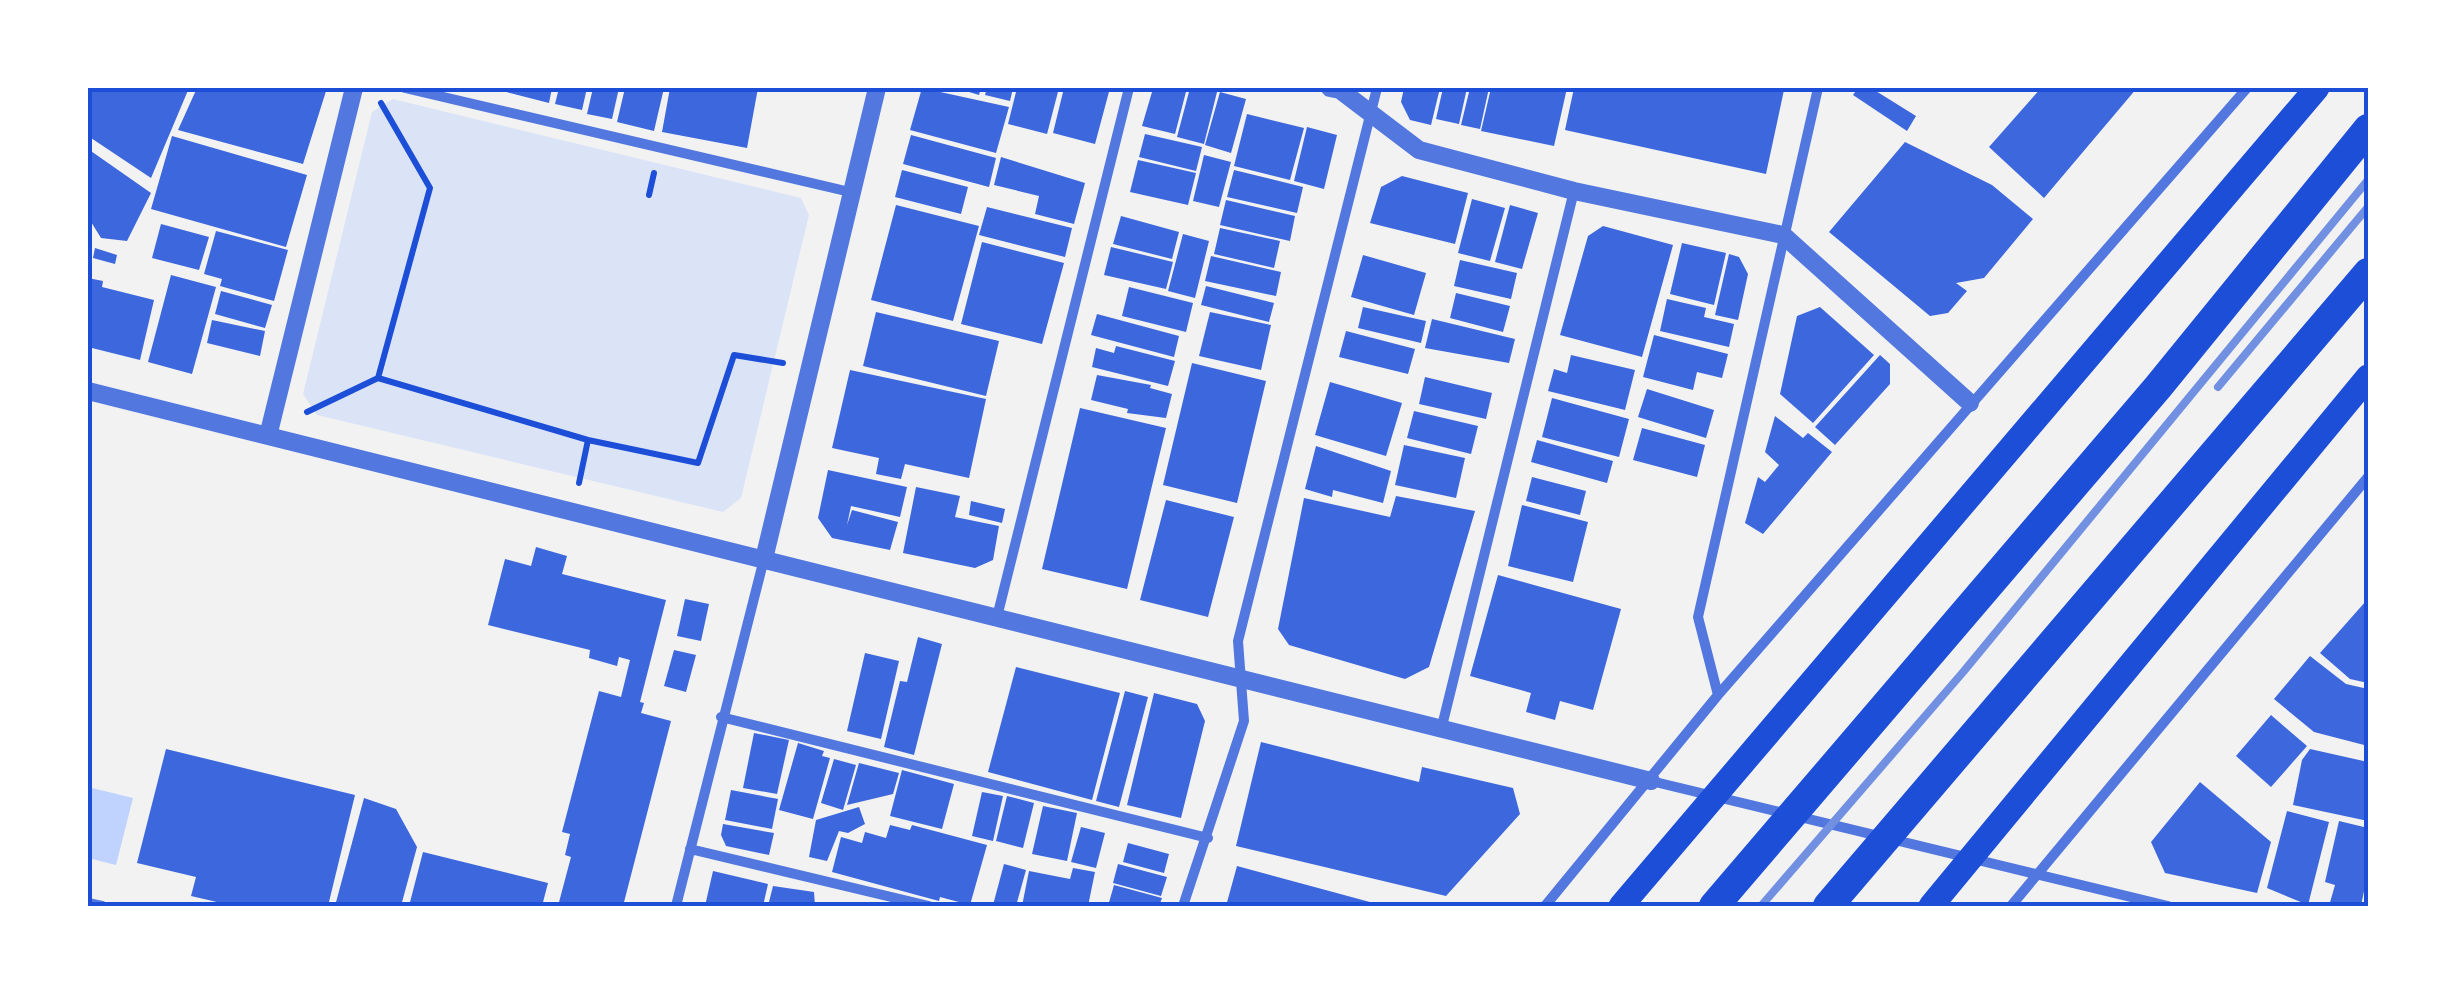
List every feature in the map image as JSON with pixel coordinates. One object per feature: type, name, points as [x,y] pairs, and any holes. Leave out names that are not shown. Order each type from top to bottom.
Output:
[{"type":"highway","points":[[1714,906],[2170,372],[2368,130]]},
{"type":"highway","points":[[1828,906],[2368,272]]},
{"type":"main road","points":[[1621,906],[2317,88]]},
{"type":"main road","points":[[1932,906],[2368,377]]},
{"type":"street","points":[[268,436],[354,88]]},
{"type":"street","points":[[405,88],[850,192]]},
{"type":"street","points":[[676,906],[877,88]]},
{"type":"street","points":[[997,617],[1129,88]]},
{"type":"street","points":[[1330,88],[1340,90],[1419,150],[1574,190],[1783,235],[1970,403]]},
{"type":"street","points":[[1183,906],[1244,721],[1238,641],[1377,88]]},
{"type":"street","points":[[1718,695],[1698,617],[1818,88]]},
{"type":"street","points":[[1545,906],[1718,695],[2247,88]]},
{"type":"street","points":[[1442,726],[1574,190]]},
{"type":"street","points":[[88,392],[1241,680],[1442,726],[1714,797],[2168,906]]},
{"type":"street","points":[[2011,906],[2368,477]]},
{"type":"street","points":[[721,717],[1208,838]]},
{"type":"street","points":[[690,849],[929,906]]},
{"type":"street","points":[[88,903],[102,906]]},
{"type":"path","points":[[378,378],[430,188],[380,102],[380,88]]},
{"type":"path","points":[[307,412],[378,378],[588,440],[698,464],[734,355],[809,368]]},
{"type":"path","points":[[578,484],[588,440]]},
{"type":"shaded area","points":[[393,99],[801,198],[809,215],[741,498],[723,512],[317,415],[303,394],[372,112]]},
{"type":"water","points":[[88,787],[133,798],[116,865],[88,858]]},
{"type":"building","points":[[88,88],[189,88],[151,178],[88,136]]},
{"type":"building","points":[[197,88],[327,88],[303,164],[178,130]]},
{"type":"building","points":[[491,88],[552,88],[549,103]]},
{"type":"building","points":[[559,88],[587,88],[582,110],[555,104]]},
{"type":"building","points":[[593,88],[619,88],[612,119],[587,114]]},
{"type":"building","points":[[625,88],[664,88],[654,131],[617,122]]},
{"type":"building","points":[[670,88],[758,88],[747,148],[662,132]]},
{"type":"building","points":[[922,88],[1009,107],[996,153],[910,130]]},
{"type":"building","points":[[956,88],[981,88],[979,95]]},
{"type":"building","points":[[987,88],[1013,88],[1010,101],[985,95]]},
{"type":"building","points":[[1017,88],[1059,88],[1047,134],[1008,124]]},
{"type":"building","points":[[1064,88],[1110,88],[1095,144],[1053,133]]},
{"type":"building","points":[[1159,88],[1187,88],[1175,134],[1142,126],[1152,92]]},
{"type":"building","points":[[1190,88],[1217,92],[1204,144],[1177,137]]},
{"type":"building","points":[[1404,88],[1440,88],[1431,125],[1410,120],[1401,102]]},
{"type":"building","points":[[1443,88],[1467,88],[1459,124],[1436,119]]},
{"type":"building","points":[[1470,88],[1489,88],[1480,129],[1461,125]]},
{"type":"building","points":[[1491,88],[1567,88],[1554,146],[1481,131]]},
{"type":"building","points":[[1574,88],[1784,90],[1766,174],[1565,130]]},
{"type":"building","points":[[1858,88],[1871,88],[1916,116],[1907,131],[1853,95]]},
{"type":"building","points":[[2041,88],[2137,88],[2044,198],[1989,147]]},
{"type":"building","points":[[1220,92],[1246,99],[1231,153],[1205,145]]},
{"type":"building","points":[[1247,114],[1304,128],[1290,180],[1234,166]]},
{"type":"building","points":[[1307,127],[1337,135],[1324,189],[1294,181]]},
{"type":"building","points":[[1145,134],[1202,147],[1196,171],[1139,157]]},
{"type":"building","points":[[911,135],[996,158],[989,187],[903,164]]},
{"type":"building","points":[[172,136],[307,175],[286,247],[151,209]]},
{"type":"building","points":[[1905,142],[1992,185],[2033,219],[1984,278],[1956,283],[1967,291],[1948,313],[1930,316],[1829,232]]},
{"type":"building","points":[[88,149],[151,193],[127,241],[101,238],[88,217]]},
{"type":"building","points":[[1204,155],[1231,162],[1219,207],[1193,201]]},
{"type":"building","points":[[1001,157],[1085,183],[1074,224],[1035,214],[1039,196],[994,185]]},
{"type":"building","points":[[1138,160],[1196,173],[1188,205],[1130,192]]},
{"type":"building","points":[[902,170],[968,187],[961,214],[895,197]]},
{"type":"building","points":[[1234,170],[1303,187],[1297,213],[1227,197]]},
{"type":"building","points":[[1402,176],[1468,193],[1455,244],[1370,223],[1381,187]]},
{"type":"building","points":[[1472,199],[1505,208],[1490,261],[1458,253]]},
{"type":"building","points":[[1226,200],[1295,216],[1290,241],[1220,225]]},
{"type":"building","points":[[896,205],[979,226],[953,321],[871,300]]},
{"type":"building","points":[[1510,205],[1538,213],[1522,269],[1495,262]]},
{"type":"building","points":[[987,207],[1072,228],[1065,257],[979,235]]},
{"type":"building","points":[[1121,216],[1179,232],[1172,259],[1113,244]]},
{"type":"building","points":[[161,224],[209,237],[199,270],[152,258]]},
{"type":"building","points":[[1603,226],[1673,245],[1642,357],[1560,335],[1588,236]]},
{"type":"building","points":[[1220,228],[1280,241],[1274,268],[1214,254]]},
{"type":"building","points":[[216,231],[288,250],[274,301],[220,286],[222,279],[204,274]]},
{"type":"building","points":[[1183,234],[1209,241],[1195,298],[1168,291]]},
{"type":"building","points":[[982,242],[1064,263],[1042,344],[961,324]]},
{"type":"building","points":[[1682,243],[1726,253],[1714,305],[1670,294]]},
{"type":"building","points":[[1111,247],[1173,262],[1166,289],[1104,275]]},
{"type":"building","points":[[95,248],[117,255],[115,264],[93,258]]},
{"type":"building","points":[[1729,254],[1739,257],[1748,274],[1738,320],[1715,315]]},
{"type":"building","points":[[1363,255],[1426,273],[1414,315],[1351,297]]},
{"type":"building","points":[[1211,256],[1281,272],[1276,296],[1205,281]]},
{"type":"building","points":[[1460,260],[1517,273],[1511,299],[1454,286]]},
{"type":"building","points":[[171,275],[216,287],[192,374],[148,362]]},
{"type":"building","points":[[88,278],[103,281],[102,287],[154,300],[140,360],[88,347]]},
{"type":"building","points":[[1206,286],[1274,303],[1269,322],[1201,305]]},
{"type":"building","points":[[1129,287],[1193,303],[1186,332],[1122,316]]},
{"type":"building","points":[[221,291],[272,305],[265,328],[215,314]]},
{"type":"building","points":[[1456,293],[1510,306],[1503,332],[1450,318]]},
{"type":"building","points":[[1667,299],[1706,308],[1704,317],[1734,324],[1729,347],[1660,331]]},
{"type":"building","points":[[1363,307],[1426,321],[1421,343],[1358,328]]},
{"type":"building","points":[[1820,307],[1874,355],[1813,423],[1780,394],[1797,316]]},
{"type":"building","points":[[876,312],[999,341],[986,396],[863,366]]},
{"type":"building","points":[[1210,312],[1271,325],[1261,370],[1199,356]]},
{"type":"building","points":[[1097,314],[1179,336],[1174,357],[1091,335]]},
{"type":"building","points":[[1432,319],[1515,339],[1509,363],[1425,348]]},
{"type":"building","points":[[212,320],[265,331],[260,356],[207,343]]},
{"type":"building","points":[[1346,331],[1415,349],[1408,374],[1339,357]]},
{"type":"building","points":[[1654,335],[1728,354],[1722,378],[1697,372],[1693,390],[1643,377]]},
{"type":"building","points":[[1116,346],[1175,361],[1168,386],[1092,367],[1096,348],[1114,353]]},
{"type":"building","points":[[1571,355],[1635,370],[1625,410],[1548,391],[1554,369],[1567,373]]},
{"type":"building","points":[[1880,355],[1890,364],[1890,384],[1835,445],[1815,427]]},
{"type":"building","points":[[1192,363],[1266,381],[1237,503],[1163,485]]},
{"type":"building","points":[[850,370],[986,399],[969,478],[905,464],[901,479],[876,474],[879,458],[832,448]]},
{"type":"building","points":[[1097,375],[1151,385],[1150,388],[1172,394],[1166,418],[1127,413],[1128,409],[1091,400]]},
{"type":"building","points":[[1425,377],[1492,393],[1486,419],[1419,404]]},
{"type":"building","points":[[1330,382],[1402,403],[1386,456],[1315,435]]},
{"type":"building","points":[[1647,389],[1714,410],[1706,438],[1638,417]]},
{"type":"building","points":[[1552,398],[1629,419],[1619,457],[1542,437]]},
{"type":"building","points":[[1080,408],[1166,428],[1127,589],[1042,569]]},
{"type":"building","points":[[1414,411],[1478,426],[1471,454],[1407,438]]},
{"type":"building","points":[[1775,416],[1803,438],[1808,433],[1832,452],[1763,534],[1745,523],[1758,477],[1765,482],[1779,465],[1765,452]]},
{"type":"building","points":[[1642,428],[1705,445],[1697,477],[1633,460]]},
{"type":"building","points":[[1537,440],[1613,461],[1607,483],[1531,462]]},
{"type":"building","points":[[1404,445],[1465,458],[1456,498],[1395,485]]},
{"type":"building","points":[[1316,446],[1391,471],[1383,503],[1333,490],[1332,497],[1305,489]]},
{"type":"building","points":[[828,470],[907,487],[900,517],[851,506],[847,525],[852,510],[898,522],[890,550],[832,538],[818,518]]},
{"type":"building","points":[[1532,477],[1586,491],[1580,515],[1526,501]]},
{"type":"building","points":[[916,487],[960,496],[955,517],[999,526],[993,560],[975,568],[903,553]]},
{"type":"building","points":[[1396,496],[1475,511],[1429,667],[1405,679],[1289,645],[1278,629],[1304,498],[1390,517]]},
{"type":"building","points":[[1166,500],[1234,517],[1208,617],[1140,600]]},
{"type":"building","points":[[971,501],[1005,509],[1002,523],[969,515]]},
{"type":"building","points":[[1522,505],[1588,522],[1573,582],[1508,566]]},
{"type":"building","points":[[536,547],[567,556],[562,574],[666,600],[640,702],[644,703],[641,713],[671,721],[623,906],[558,906],[571,857],[565,855],[570,834],[562,832],[599,691],[621,697],[630,660],[619,657],[617,666],[589,658],[590,650],[488,625],[505,559],[531,566]]},
{"type":"building","points":[[1498,575],[1621,609],[1593,710],[1560,701],[1555,720],[1526,712],[1531,693],[1470,676]]},
{"type":"building","points":[[685,599],[709,604],[701,641],[677,636]]},
{"type":"building","points":[[2366,601],[2368,683],[2350,679],[2320,653]]},
{"type":"building","points":[[918,637],[942,644],[914,755],[884,747],[900,681],[907,682]]},
{"type":"building","points":[[674,650],[696,655],[686,692],[664,686]]},
{"type":"building","points":[[865,653],[899,661],[881,739],[847,731]]},
{"type":"building","points":[[2310,656],[2346,684],[2368,689],[2368,746],[2314,732],[2274,699]]},
{"type":"building","points":[[1016,667],[1120,693],[1092,800],[988,772]]},
{"type":"building","points":[[1125,691],[1148,697],[1119,807],[1096,801]]},
{"type":"building","points":[[1154,693],[1197,704],[1205,721],[1181,818],[1127,805]]},
{"type":"building","points":[[2271,715],[2307,746],[2271,787],[2236,756]]},
{"type":"building","points":[[754,733],[789,740],[777,794],[743,788]]},
{"type":"building","points":[[1261,742],[1419,782],[1422,767],[1513,788],[1520,814],[1446,896],[1236,846]]},
{"type":"building","points":[[798,743],[824,751],[822,756],[830,758],[813,819],[779,810]]},
{"type":"building","points":[[166,749],[355,795],[328,906],[234,906],[191,896],[196,877],[137,863]]},
{"type":"building","points":[[2310,749],[2368,762],[2368,821],[2293,805],[2302,760]]},
{"type":"building","points":[[834,759],[856,765],[843,810],[821,803]]},
{"type":"building","points":[[859,763],[899,773],[893,794],[847,805]]},
{"type":"building","points":[[902,770],[954,784],[942,829],[890,816]]},
{"type":"building","points":[[2200,782],[2271,842],[2257,893],[2165,873],[2151,842]]},
{"type":"building","points":[[731,790],[778,799],[772,829],[725,820]]},
{"type":"building","points":[[982,792],[1003,796],[993,841],[972,836]]},
{"type":"building","points":[[1007,796],[1034,803],[1023,848],[996,841]]},
{"type":"building","points":[[364,798],[396,809],[417,847],[401,906],[335,906]]},
{"type":"building","points":[[1043,806],[1077,813],[1067,861],[1032,854]]},
{"type":"building","points":[[859,807],[865,824],[848,833],[839,831],[827,861],[809,857],[816,820]]},
{"type":"building","points":[[2287,811],[2329,822],[2308,905],[2267,888]]},
{"type":"building","points":[[2339,821],[2368,828],[2368,871],[2361,906],[2329,906],[2335,885],[2325,882]]},
{"type":"building","points":[[723,824],[774,833],[769,855],[726,846],[721,835]]},
{"type":"building","points":[[890,825],[910,830],[912,825],[987,845],[970,905],[940,897],[939,901],[832,872],[841,837],[862,843],[865,832],[886,838]]},
{"type":"building","points":[[1081,827],[1105,833],[1096,868],[1071,862]]},
{"type":"building","points":[[1128,843],[1169,854],[1164,873],[1123,862]]},
{"type":"building","points":[[423,852],[548,883],[542,906],[409,906]]},
{"type":"building","points":[[1004,864],[1026,870],[1016,906],[993,905]]},
{"type":"building","points":[[1118,864],[1167,877],[1161,896],[1113,883]]},
{"type":"building","points":[[1237,866],[1381,905],[1381,906],[1226,906]]},
{"type":"building","points":[[1073,868],[1095,872],[1088,906],[1022,906],[1029,871],[1070,879]]},
{"type":"building","points":[[713,871],[768,884],[763,906],[705,906]]},
{"type":"building","points":[[1114,885],[1162,898],[1159,906],[1108,906]]},
{"type":"building","points":[[773,886],[814,892],[815,906],[768,906]]},
{"type":"railway","points":[[1761,906],[1964,671],[2368,180]]},
{"type":"railway","points":[[2218,387],[2368,207]]}]
